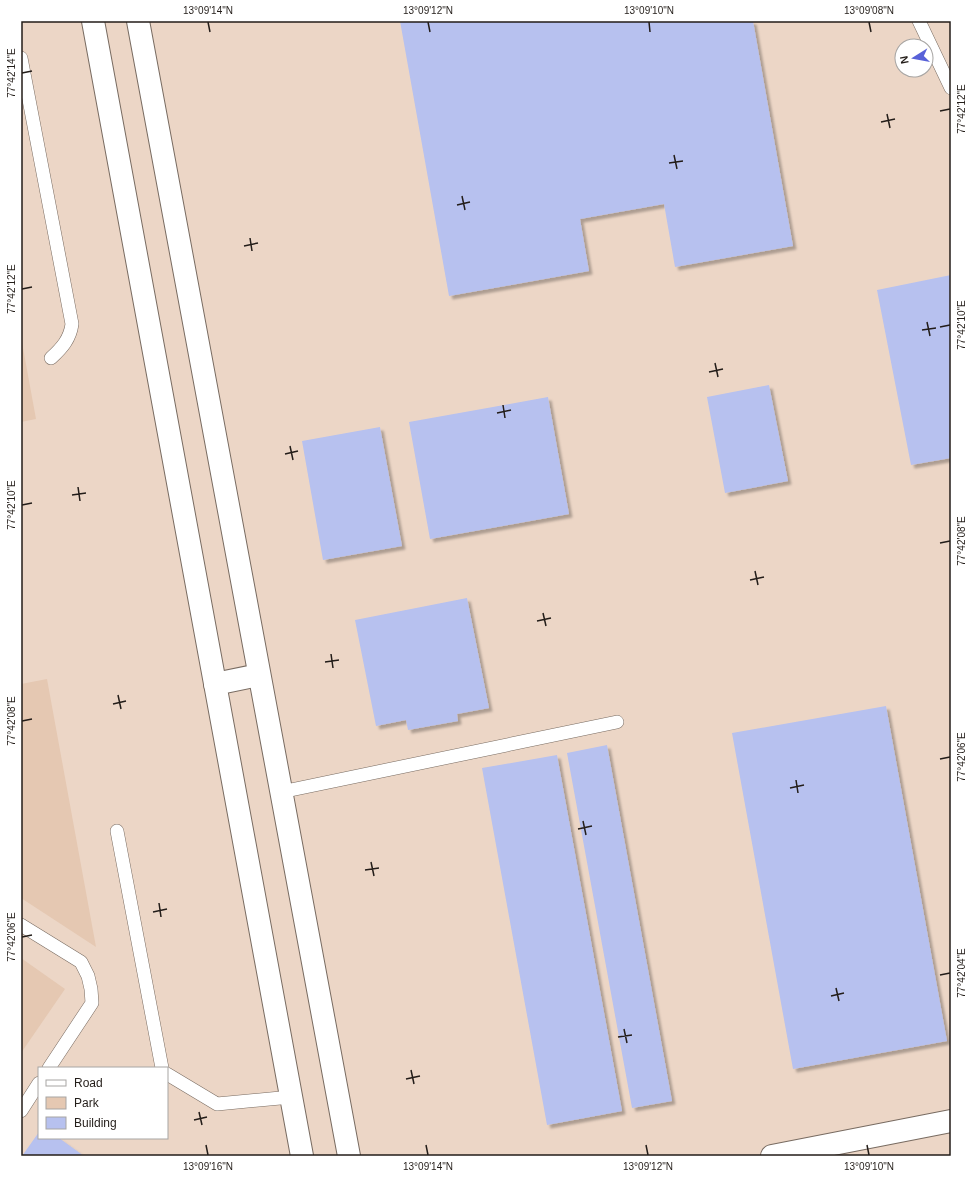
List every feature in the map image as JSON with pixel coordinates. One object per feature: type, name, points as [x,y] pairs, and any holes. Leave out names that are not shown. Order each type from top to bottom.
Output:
[{"type":"main road","points":[[93,21],[302,1156]]},
{"type":"main road","points":[[138,21],[349,1156]]},
{"type":"main road","points":[[215,684],[259,675]]},
{"type":"main road","points":[[772,1156],[802,1153],[951,1121]]},
{"type":"lane","points":[[919,21],[951,88]]},
{"type":"lane","points":[[21,58],[72,324],[68,339],[61,349],[51,358]]},
{"type":"lane","points":[[281,792],[617,722]]},
{"type":"lane","points":[[117,831],[162,1067]]},
{"type":"lane","points":[[21,924],[81,962],[88,976],[91,989],[92,1003],[50,1067]]},
{"type":"lane","points":[[168,1075],[217,1104],[291,1097]]},
{"type":"lane","points":[[21,1110],[38,1084]]},
{"type":"shaded area","points":[[21,21],[951,21],[951,1156],[21,1156]]},
{"type":"green space","points":[[21,337],[36,419],[21,422]]},
{"type":"green space","points":[[47,679],[96,947],[21,898],[21,684]]},
{"type":"green space","points":[[21,958],[65,989],[21,1053]]},
{"type":"building","points":[[400,21],[753,21],[793,246],[675,267],[664,204],[580,219],[589,271],[449,296]]},
{"type":"building","points":[[951,275],[951,458],[911,465],[877,290]]},
{"type":"building","points":[[769,385],[788,481],[725,493],[707,397]]},
{"type":"building","points":[[548,397],[569,514],[430,539],[409,422]]},
{"type":"building","points":[[380,427],[402,546],[323,560],[302,441]]},
{"type":"building","points":[[467,598],[489,708],[457,714],[458,721],[408,730],[406,720],[376,726],[355,620]]},
{"type":"building","points":[[886,706],[947,1041],[793,1069],[732,733]]},
{"type":"building","points":[[607,745],[672,1101],[632,1108],[567,753]]},
{"type":"building","points":[[557,755],[622,1111],[547,1125],[482,768]]},
{"type":"building","points":[[38,1133],[38,1139],[60,1139],[84,1156],[22,1156]]}]
